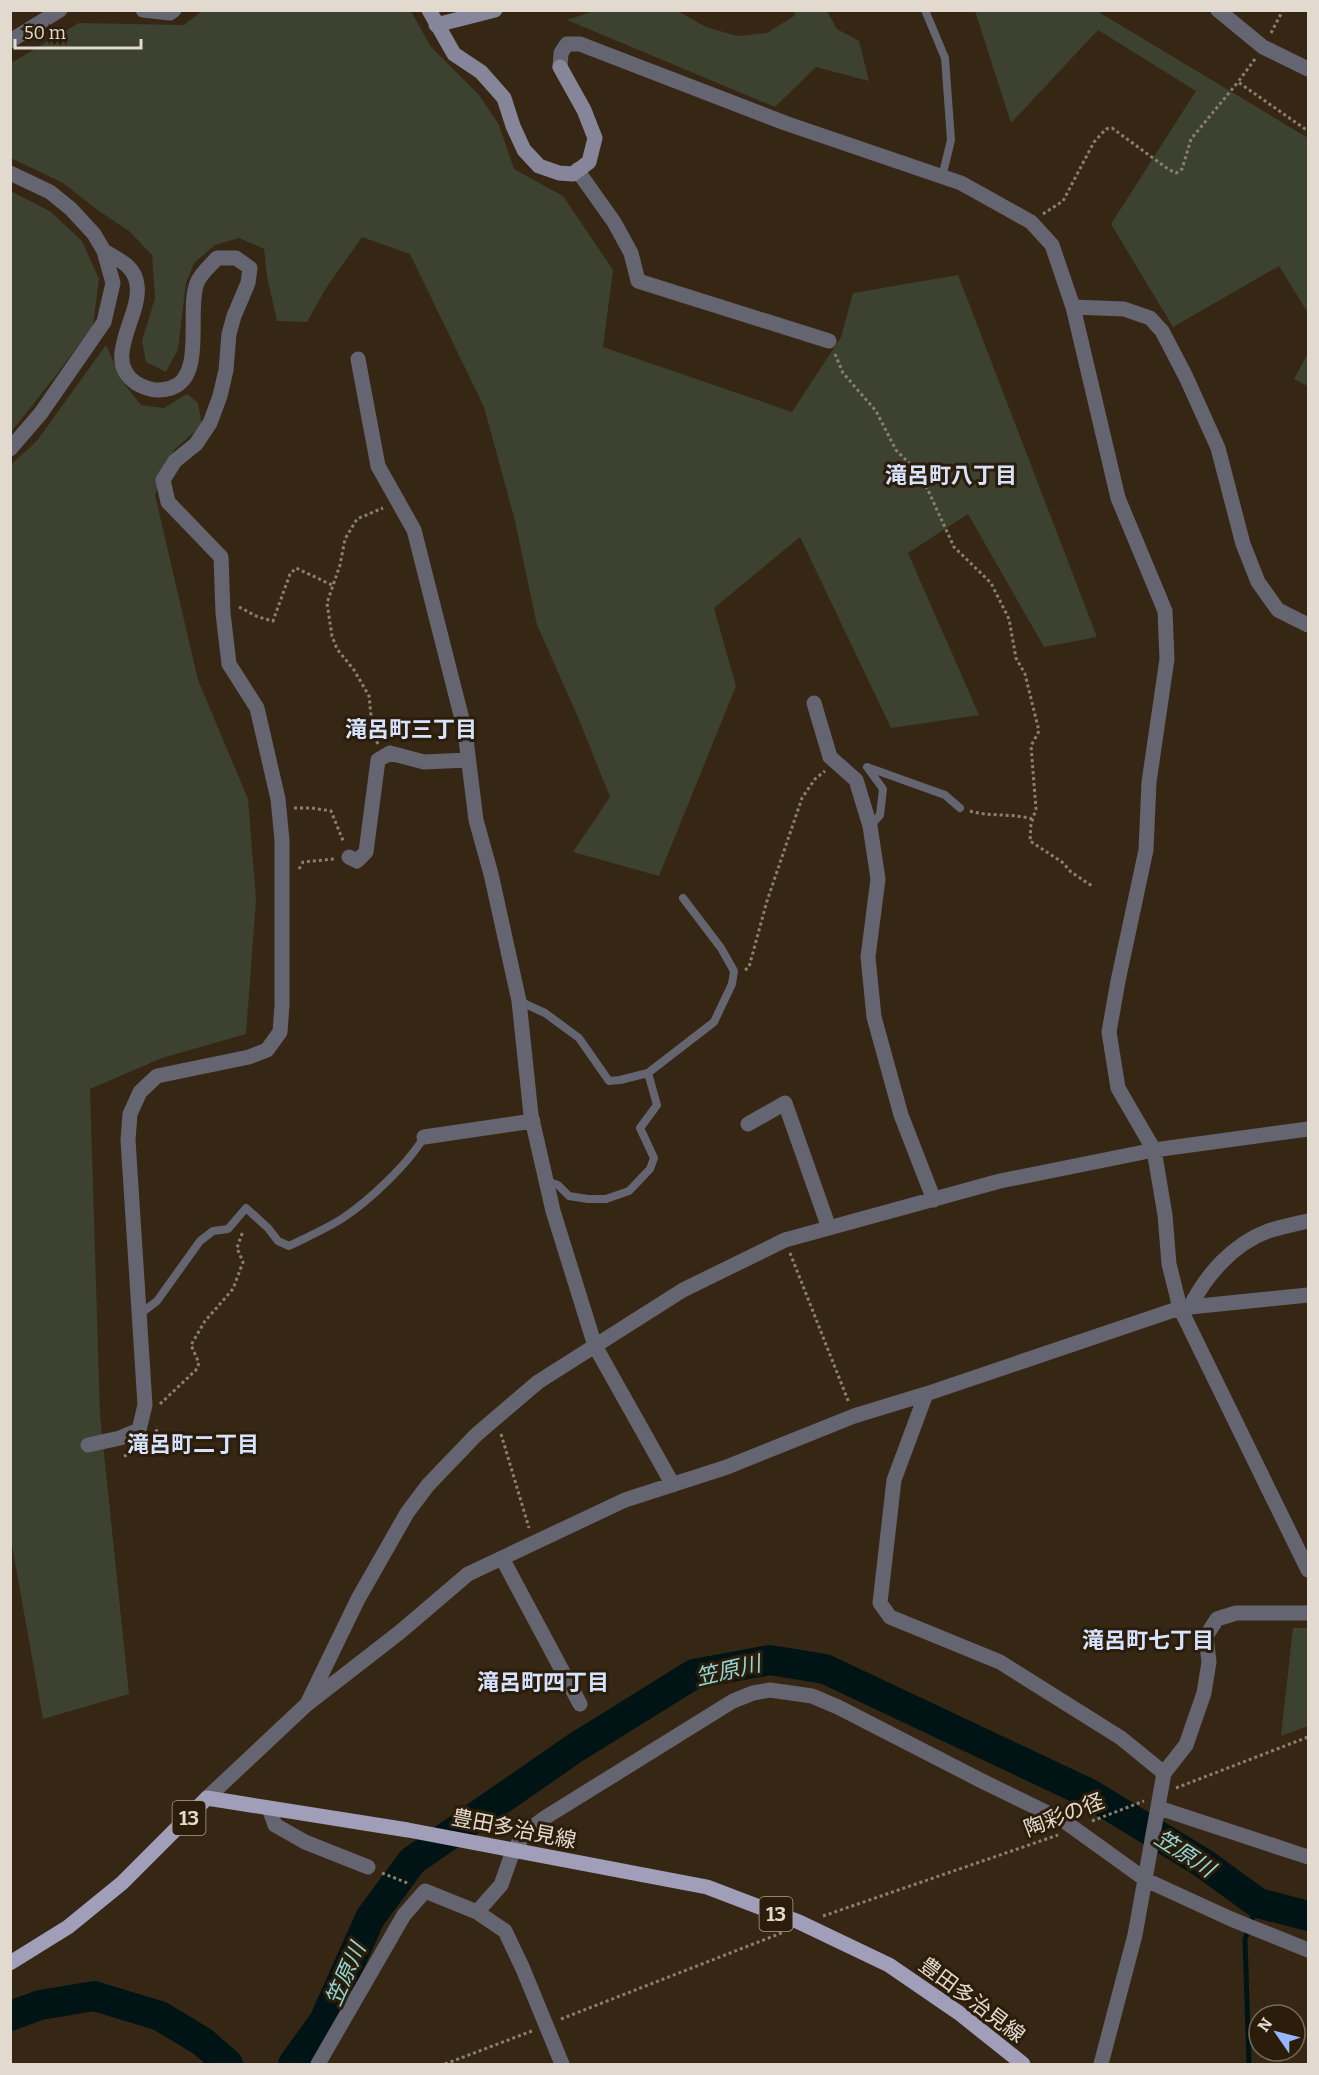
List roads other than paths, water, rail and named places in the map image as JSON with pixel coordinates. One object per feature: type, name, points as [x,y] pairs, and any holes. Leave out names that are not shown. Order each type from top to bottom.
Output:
[{"type":"main road","name":"豊田多治見線","points":[[207,1798],[408,1830],[707,1887],[799,1922],[889,1965],[959,2013],[1023,2064]]},
{"type":"main road","name":"13","points":[[10,1963],[68,1927],[122,1883],[207,1798]]},
{"type":"street","points":[[10,41],[60,10]]},
{"type":"street","points":[[143,10],[170,13],[174,10]]},
{"type":"street","points":[[429,10],[454,54],[482,72],[504,98],[513,126],[525,150],[539,166],[559,173],[573,174],[589,162],[595,138],[584,110],[560,67],[561,53],[567,44],[580,44],[785,123],[961,183],[1031,222],[1052,245],[1073,307],[1118,498],[1165,611],[1167,659],[1149,782],[1146,850],[1109,1032],[1118,1088],[1154,1150],[1165,1215],[1169,1263],[1185,1307],[1308,1570]]},
{"type":"street","points":[[436,25],[495,10]]},
{"type":"street","points":[[1218,10],[1263,47],[1308,69]]},
{"type":"street","points":[[577,171],[614,222],[631,253],[638,281],[830,341]]},
{"type":"street","points":[[10,173],[50,192],[71,209],[94,234],[104,251],[113,283],[104,322],[41,413],[10,449]]},
{"type":"street","points":[[88,1445],[120,1438],[139,1430],[145,1405],[128,1140],[130,1114],[140,1092],[157,1076],[249,1057],[267,1050],[280,1032],[282,1005],[282,840],[279,809],[257,708],[229,664],[222,606],[221,557],[168,502],[163,480],[174,461],[196,444],[210,423],[220,396],[232,325],[248,284],[250,268],[236,258],[217,258],[197,281],[193,304],[193,349],[189,371],[179,385],[165,390],[152,390],[128,377],[123,365],[122,352],[138,297],[133,271],[126,263],[104,251]]},
{"type":"street","points":[[1073,307],[1124,309],[1150,318],[1162,331],[1186,376],[1218,448],[1243,544],[1258,582],[1278,610],[1308,624]]},
{"type":"street","points":[[358,359],[378,466],[414,530],[465,731],[476,820],[491,874],[519,1001],[533,1121],[553,1211],[595,1346],[674,1485]]},
{"type":"street","points":[[814,703],[830,757],[856,780],[870,826],[878,879],[868,957],[874,1017],[901,1115],[934,1200]]},
{"type":"street","points":[[349,857],[357,861],[366,852],[378,760],[390,753],[424,762],[468,760]]},
{"type":"street","points":[[748,1124],[785,1103],[830,1228]]},
{"type":"street","points":[[424,1137],[533,1121]]},
{"type":"street","points":[[306,1705],[357,1599],[407,1513],[428,1485],[476,1435],[538,1382],[683,1290],[785,1240],[1000,1181],[1154,1150],[1308,1129]]},
{"type":"street","points":[[1185,1307],[1202,1284],[1240,1246],[1266,1232],[1308,1221]]},
{"type":"street","points":[[207,1798],[306,1705],[400,1632],[468,1574],[625,1500],[727,1467],[854,1416],[1185,1307],[1308,1295]]},
{"type":"street","points":[[926,1394],[894,1480],[880,1603],[890,1617],[1000,1662],[1121,1738],[1164,1773]]},
{"type":"street","points":[[502,1558],[580,1704]]},
{"type":"street","points":[[1101,2064],[1135,1935],[1146,1880],[1152,1804],[1164,1773],[1186,1745],[1204,1693],[1209,1662],[1206,1636],[1217,1619],[1236,1613],[1308,1613]]},
{"type":"street","points":[[477,1912],[501,1885],[513,1851],[527,1831],[733,1701],[753,1693],[770,1690],[812,1696],[838,1707],[1064,1821],[1146,1880],[1261,1932],[1308,1950]]},
{"type":"street","points":[[1152,1804],[1308,1857]]},
{"type":"street","points":[[269,1808],[275,1825],[305,1842],[368,1867]]},
{"type":"street","points":[[318,2064],[404,1915],[425,1890],[477,1912],[505,1931],[562,2064]]},
{"type":"lane","points":[[925,10],[945,58],[951,140],[942,177]]},
{"type":"lane","points":[[870,826],[880,815],[883,789],[867,767],[945,795],[960,808]]},
{"type":"lane","points":[[519,1001],[545,1013],[579,1038],[609,1081],[648,1074],[714,1022],[732,984],[734,971],[721,948],[683,898]]},
{"type":"lane","points":[[546,1180],[558,1185],[569,1196],[588,1199],[606,1199],[629,1191],[650,1169],[654,1158],[640,1128],[657,1105],[648,1074]]},
{"type":"lane","points":[[139,1315],[157,1301],[200,1240],[213,1230],[228,1228],[246,1208],[268,1228],[278,1241],[289,1246],[356,1209],[409,1160],[424,1137]]},
{"type":"waterway","name":"笠原川","points":[[293,2064],[324,2021],[370,1918],[412,1861],[575,1748],[694,1674],[770,1660],[825,1669],[1090,1794],[1203,1863],[1258,1903],[1308,1916]]},
{"type":"waterway","points":[[1249,2064],[1245,1939],[1258,1903]]},
{"type":"waterway","name":"笠原川","points":[[10,2016],[40,2005],[94,1996],[160,2016],[203,2042],[228,2064]]},
{"type":"district","name":"滝呂町八丁目","points":[[951,475]]},
{"type":"district","name":"滝呂町三丁目","points":[[411,729]]},
{"type":"district","name":"滝呂町二丁目","points":[[193,1444]]},
{"type":"district","name":"滝呂町七丁目","points":[[1148,1640]]},
{"type":"district","name":"滝呂町四丁目","points":[[543,1682]]}]
